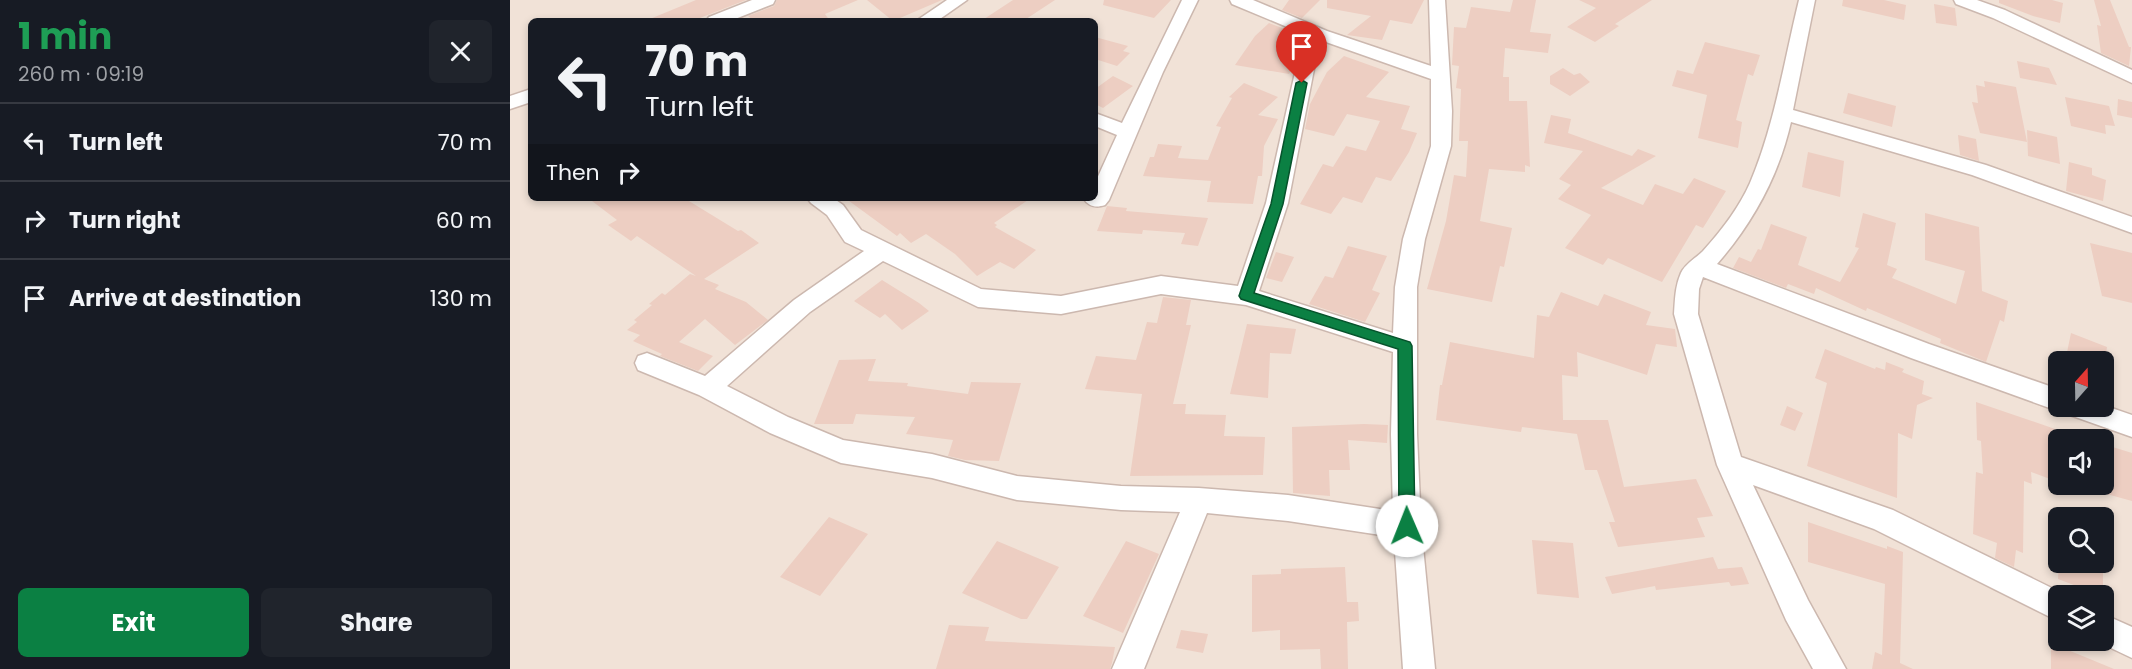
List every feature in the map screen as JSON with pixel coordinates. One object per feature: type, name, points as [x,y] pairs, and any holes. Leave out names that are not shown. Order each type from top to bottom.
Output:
[{"type":"street","points":[[728,18],[767,0]]},
{"type":"street","points":[[930,18],[959,0]]},
{"type":"street","points":[[1098,200],[1190,0]]},
{"type":"street","points":[[1238,0],[1321,35],[1439,75]]},
{"type":"street","points":[[1419,669],[1407,526],[1406,287],[1414,239],[1441,146],[1442,111],[1437,0]]},
{"type":"street","points":[[1807,0],[1775,150],[1757,193],[1734,229],[1702,267],[1692,273],[1687,289],[1686,314],[1730,465],[1797,610],[1830,669]]},
{"type":"street","points":[[1962,0],[1999,14],[2132,77]]},
{"type":"street","points":[[1246,296],[1277,204],[1307,58],[1321,35]]},
{"type":"street","points":[[510,104],[528,96]]},
{"type":"street","points":[[1783,113],[1979,170],[2132,225]]},
{"type":"street","points":[[1098,120],[1128,132]]},
{"type":"street","points":[[822,201],[835,210],[854,236],[978,298],[1061,305],[1161,285],[1246,296],[1405,346]]},
{"type":"street","points":[[708,388],[802,306],[881,251]]},
{"type":"street","points":[[1702,267],[1920,351],[2048,396]]},
{"type":"street","points":[[647,363],[708,388],[779,425],[841,451],[932,466],[1017,488],[1121,498],[1199,500],[1288,508],[1407,526]]},
{"type":"street","points":[[2107,417],[2132,426]]},
{"type":"street","points":[[1730,465],[1883,519],[2048,601]]},
{"type":"street","points":[[1128,669],[1199,500]]},
{"type":"street","points":[[2114,634],[2132,643]]},
{"type":"shaded area","points":[[510,0],[2132,0],[2132,669],[510,669]]},
{"type":"building","points":[[696,0],[746,0],[700,18],[652,18]]},
{"type":"building","points":[[777,0],[858,0],[825,14],[828,18],[750,18],[748,16],[774,6]]},
{"type":"building","points":[[867,0],[942,0],[900,18],[889,18]]},
{"type":"building","points":[[1013,0],[1055,0],[1028,18],[986,18]]},
{"type":"building","points":[[1104,0],[1171,0],[1154,18],[1103,5]]},
{"type":"building","points":[[1289,0],[1320,0],[1302,18],[1282,10]]},
{"type":"building","points":[[1327,0],[1424,0],[1412,24],[1390,20],[1382,40],[1347,35],[1371,16],[1327,8]]},
{"type":"building","points":[[1513,0],[1536,0],[1530,32],[1551,34],[1548,53],[1505,48],[1503,77],[1509,77],[1509,101],[1527,101],[1530,167],[1525,165],[1525,172],[1489,169],[1480,221],[1512,228],[1504,267],[1500,266],[1492,302],[1427,289],[1446,221],[1454,175],[1466,177],[1468,141],[1459,141],[1461,89],[1456,88],[1459,66],[1452,65],[1454,27],[1466,28],[1471,7],[1510,12]]},
{"type":"building","points":[[1579,0],[1652,0],[1615,24],[1619,26],[1595,42],[1567,27],[1596,8]]},
{"type":"building","points":[[1843,0],[1884,0],[1906,5],[1904,20],[1842,6]]},
{"type":"building","points":[[1999,0],[2052,0],[2063,3],[2060,23],[2033,16],[1999,3]]},
{"type":"building","points":[[2094,0],[2110,0],[2129,47],[2131,47],[2129,66],[2101,53],[2097,25],[2101,26]]},
{"type":"building","points":[[1934,4],[1955,8],[1957,26],[1936,23]]},
{"type":"building","points":[[1269,23],[1285,29],[1284,35],[1298,40],[1293,44],[1303,46],[1289,74],[1235,65],[1255,36]]},
{"type":"building","points":[[1098,38],[1128,46],[1123,51],[1130,53],[1117,66],[1098,60]]},
{"type":"building","points":[[1705,42],[1760,55],[1753,76],[1748,74],[1736,120],[1742,122],[1738,148],[1698,138],[1707,95],[1672,86],[1677,70],[1693,74]]},
{"type":"building","points":[[1344,56],[1389,72],[1366,97],[1410,106],[1401,129],[1417,133],[1409,152],[1391,181],[1376,177],[1362,203],[1343,197],[1331,214],[1300,204],[1323,164],[1333,167],[1346,146],[1366,151],[1380,121],[1347,114],[1334,136],[1305,129],[1310,104],[1327,72]]},
{"type":"building","points":[[2017,61],[2049,68],[2057,85],[2020,78]]},
{"type":"building","points":[[1563,68],[1574,75],[1580,73],[1590,82],[1570,96],[1550,84],[1550,76]]},
{"type":"building","points":[[1113,76],[1133,86],[1103,108],[1098,106],[1098,87]]},
{"type":"building","points":[[1984,81],[2016,87],[2027,142],[1980,133],[1972,102],[1978,103],[1976,85],[1985,87]]},
{"type":"building","points":[[1244,83],[1278,97],[1258,115],[1278,119],[1264,146],[1262,176],[1258,176],[1253,204],[1207,202],[1211,181],[1143,176],[1150,157],[1154,157],[1158,144],[1182,146],[1178,158],[1208,160],[1221,127],[1216,126],[1232,98],[1229,97]]},
{"type":"building","points":[[1848,93],[1896,106],[1892,127],[1843,113]]},
{"type":"building","points":[[2065,97],[2109,106],[2115,126],[2105,125],[2106,134],[2071,126]]},
{"type":"building","points":[[2118,99],[2132,102],[2132,118],[2117,115]]},
{"type":"building","points":[[1551,115],[1571,119],[1568,133],[1632,156],[1638,149],[1656,156],[1601,188],[1643,205],[1655,184],[1683,194],[1694,178],[1726,191],[1703,228],[1696,225],[1662,282],[1608,258],[1603,265],[1565,248],[1591,215],[1558,199],[1571,185],[1559,179],[1583,151],[1544,143]]},
{"type":"building","points":[[2027,130],[2057,137],[2060,164],[2028,156]]},
{"type":"building","points":[[1958,135],[1976,139],[1979,161],[1960,155]]},
{"type":"building","points":[[1808,152],[1844,161],[1840,197],[1802,187]]},
{"type":"building","points":[[2069,162],[2092,168],[2092,175],[2106,180],[2103,201],[2066,191]]},
{"type":"building","points":[[592,201],[689,201],[738,231],[741,230],[759,243],[704,279],[719,285],[715,289],[746,302],[768,320],[735,345],[705,319],[679,342],[713,356],[698,371],[660,356],[662,354],[633,341],[640,335],[627,330],[637,322],[634,320],[652,305],[649,304],[662,293],[665,295],[690,274],[696,276],[637,236],[631,241],[608,225],[617,220]]},
{"type":"building","points":[[849,201],[1027,201],[994,223],[997,225],[995,227],[1036,250],[1014,269],[1000,262],[977,276],[955,254],[926,234],[911,243],[900,233],[897,236]]},
{"type":"building","points":[[1107,206],[1127,208],[1126,211],[1208,218],[1198,246],[1181,244],[1185,233],[1143,230],[1142,234],[1097,231]]},
{"type":"building","points":[[1863,213],[1896,223],[1887,265],[1897,269],[1892,278],[1956,304],[1965,271],[1925,260],[1925,213],[1979,227],[1982,291],[2008,301],[2004,322],[2000,320],[1986,362],[1940,343],[1941,339],[1867,308],[1866,311],[1816,288],[1814,294],[1788,284],[1786,288],[1733,268],[1739,257],[1751,262],[1758,249],[1761,250],[1771,224],[1807,237],[1798,265],[1840,282],[1859,248],[1855,247]]},
{"type":"building","points":[[2090,243],[2132,253],[2132,303],[2102,296]]},
{"type":"building","points":[[1348,246],[1387,256],[1372,290],[1380,293],[1365,322],[1309,304],[1325,276],[1333,278]]},
{"type":"building","points":[[1276,252],[1294,257],[1282,282],[1266,278]]},
{"type":"building","points":[[882,280],[929,311],[902,330],[885,314],[880,318],[854,301]]},
{"type":"building","points":[[1561,292],[1598,306],[1604,294],[1651,312],[1646,325],[1675,329],[1677,347],[1656,344],[1647,375],[1577,352],[1578,377],[1562,375],[1563,420],[1608,420],[1624,487],[1696,479],[1713,516],[1697,518],[1705,537],[1618,547],[1609,522],[1615,522],[1597,470],[1585,470],[1577,434],[1522,427],[1521,432],[1436,420],[1440,385],[1442,385],[1450,342],[1534,358],[1537,315],[1549,317]]},
{"type":"building","points":[[1163,297],[1191,300],[1186,325],[1191,325],[1173,404],[1186,404],[1185,414],[1226,415],[1224,436],[1265,437],[1263,475],[1130,476],[1142,394],[1085,389],[1096,356],[1136,360],[1147,322],[1157,323]]},
{"type":"building","points":[[1247,324],[1296,329],[1291,354],[1270,353],[1268,398],[1230,394]]},
{"type":"building","points":[[2071,333],[2107,347],[2106,351],[2067,351]]},
{"type":"building","points":[[1825,349],[1875,369],[1876,367],[1885,370],[1886,362],[1904,369],[1902,372],[1924,381],[1922,394],[1933,398],[1917,405],[1912,439],[1898,433],[1897,498],[1807,466],[1827,383],[1815,378]]},
{"type":"building","points":[[876,359],[868,381],[908,383],[907,386],[968,394],[971,382],[1021,383],[999,461],[965,460],[948,456],[953,440],[906,434],[915,417],[856,414],[853,424],[814,424],[839,360]]},
{"type":"building","points":[[1976,402],[2055,429],[2048,429],[2048,478],[2031,472],[2032,484],[2024,481],[2023,553],[2016,550],[2014,567],[1995,558],[1997,543],[1973,534],[1976,472],[1983,474],[1981,441],[1977,440]]},
{"type":"building","points":[[1787,406],[1803,413],[1795,431],[1780,425]]},
{"type":"building","points":[[1388,425],[1387,443],[1348,440],[1350,470],[1329,470],[1330,496],[1293,493],[1292,427]]},
{"type":"building","points":[[2114,447],[2132,453],[2132,501],[2110,495],[2114,495]]},
{"type":"building","points":[[829,517],[868,534],[820,596],[780,577]]},
{"type":"building","points":[[1808,522],[1887,549],[1887,546],[1903,552],[1900,663],[1913,669],[1872,669],[1875,652],[1882,655],[1885,584],[1808,562]]},
{"type":"building","points":[[1532,540],[1573,543],[1579,598],[1537,594]]},
{"type":"building","points":[[997,541],[1059,567],[1027,619],[1021,619],[962,593]]},
{"type":"building","points":[[1126,541],[1159,554],[1123,633],[1083,616]]},
{"type":"building","points":[[1713,557],[1718,569],[1742,567],[1749,584],[1731,586],[1729,582],[1656,590],[1655,586],[1612,594],[1605,577]]},
{"type":"building","points":[[1345,567],[1347,602],[1358,602],[1359,621],[1347,622],[1348,669],[1321,669],[1320,649],[1280,650],[1280,630],[1252,632],[1252,575],[1281,574],[1281,569]]},
{"type":"building","points":[[2058,573],[2103,573],[2103,585],[2074,585],[2058,579]]},
{"type":"building","points":[[949,625],[989,627],[985,641],[1115,647],[1110,669],[936,669]]},
{"type":"building","points":[[1181,630],[1208,634],[1203,653],[1176,648]]},
{"type":"building","points":[[2051,651],[2070,651],[2114,669],[2051,669]]},
{"type":"route","points":[[1302,83],[1277,204],[1246,296],[1405,346],[1404,434],[1407,526]]}]
